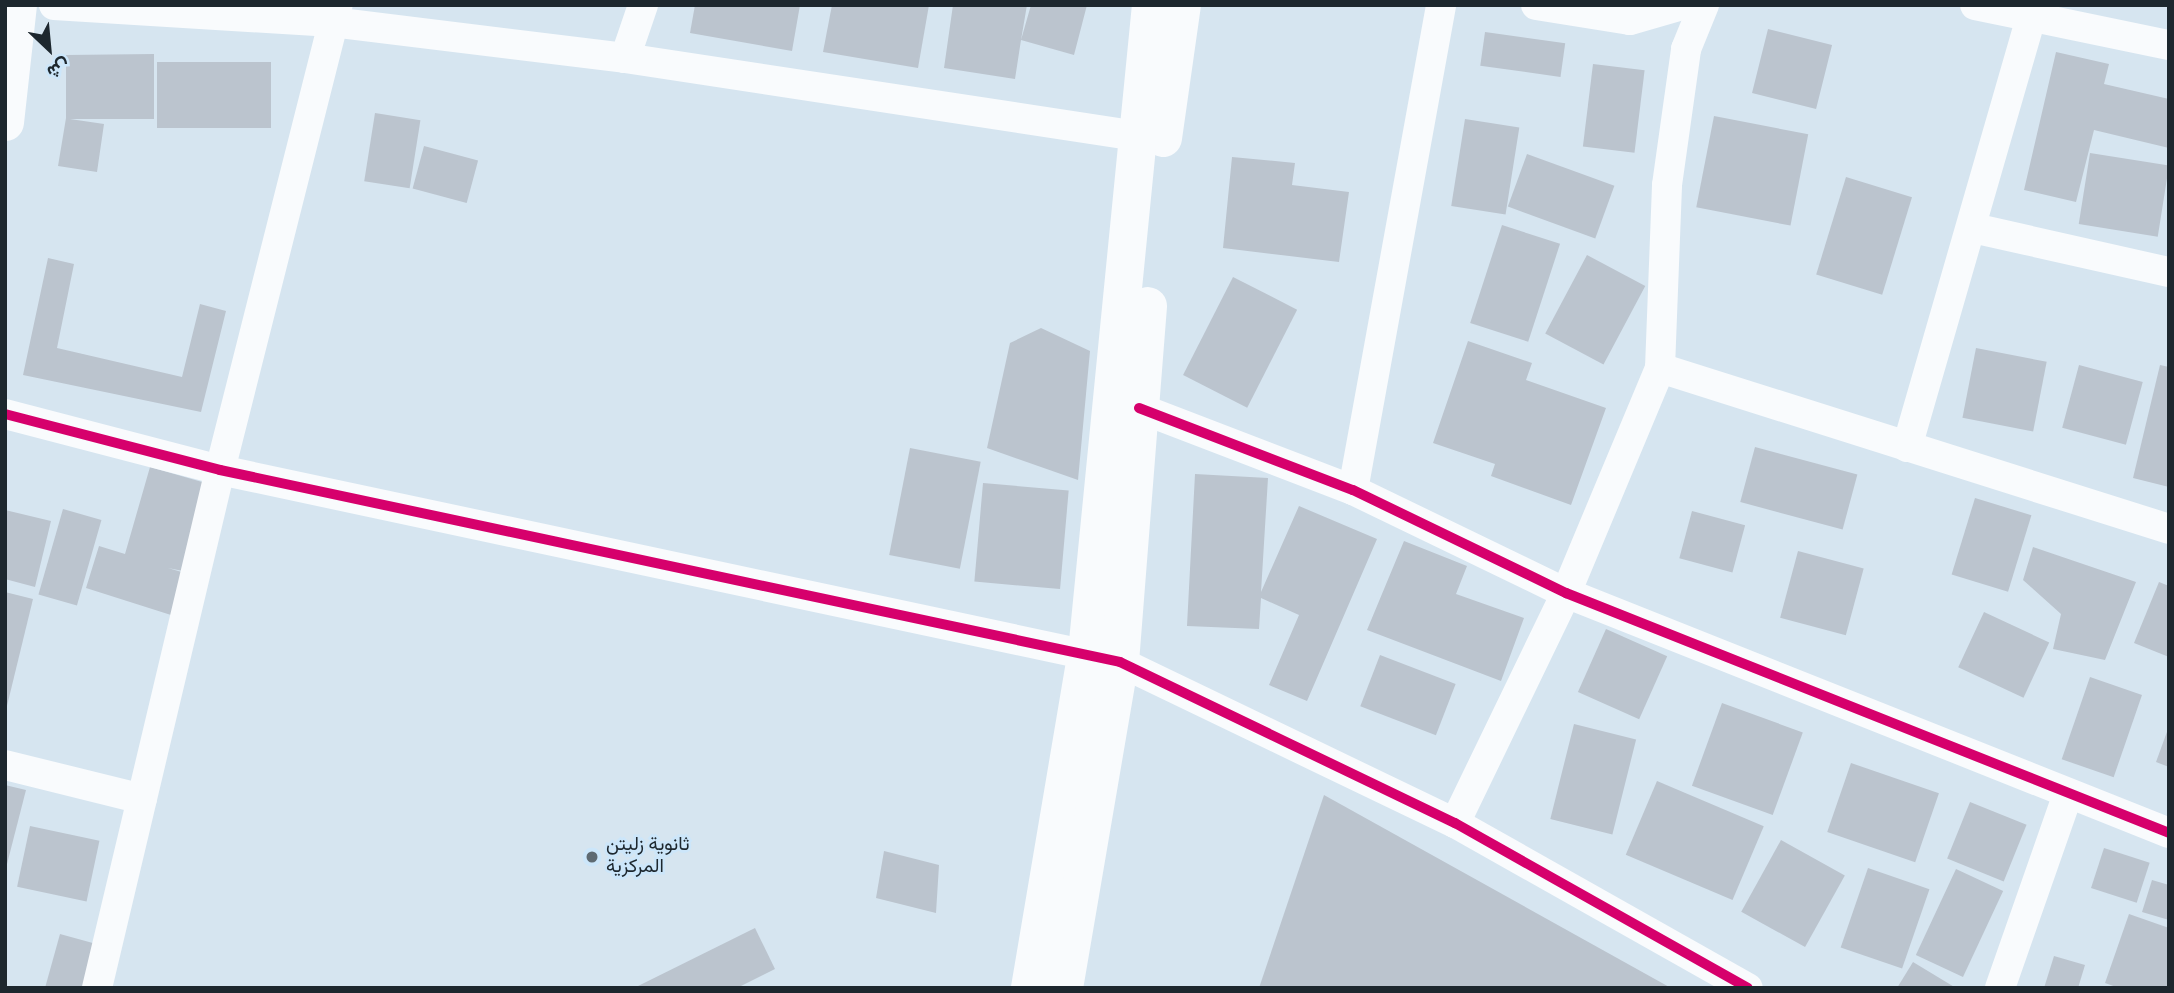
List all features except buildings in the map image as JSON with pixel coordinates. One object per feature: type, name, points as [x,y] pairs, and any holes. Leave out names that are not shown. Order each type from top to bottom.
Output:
[{"type":"main road","points":[[1030,988],[1103,657],[1138,136],[1151,5]]},
{"type":"main road","points":[[1065,988],[1103,657],[1139,408],[1162,144],[1182,5]]},
{"type":"street","points":[[5,122],[18,5]]},
{"type":"street","points":[[54,5],[335,14],[1138,136]]},
{"type":"street","points":[[625,58],[643,5]]},
{"type":"street","points":[[1353,490],[1441,5]]},
{"type":"street","points":[[1536,5],[1630,20],[1682,5]]},
{"type":"street","points":[[1455,823],[1566,593],[1660,368],[1667,185],[1686,49],[1704,5]]},
{"type":"street","points":[[1975,5],[2169,45]]},
{"type":"street","points":[[97,988],[220,470],[335,14]]},
{"type":"street","points":[[1907,447],[1973,228],[2031,16]]},
{"type":"street","points":[[1973,228],[2169,272]]},
{"type":"street","points":[[1660,368],[2169,529]]},
{"type":"street","points":[[1139,408],[1353,490],[1566,593],[2169,833]]},
{"type":"street","points":[[5,414],[220,470],[1103,657],[1455,823],[1748,988]]},
{"type":"street","points":[[5,765],[142,799]]},
{"type":"street","points":[[2000,988],[2068,794]]},
{"type":"cycle path","points":[[1139,408],[1353,490],[1566,593],[2169,833]]},
{"type":"cycle path","points":[[5,414],[220,470],[1120,662],[1455,823],[1748,988]]},
{"type":"place","name":"ثانوية زليتن المركزية","points":[[592,857]]}]
